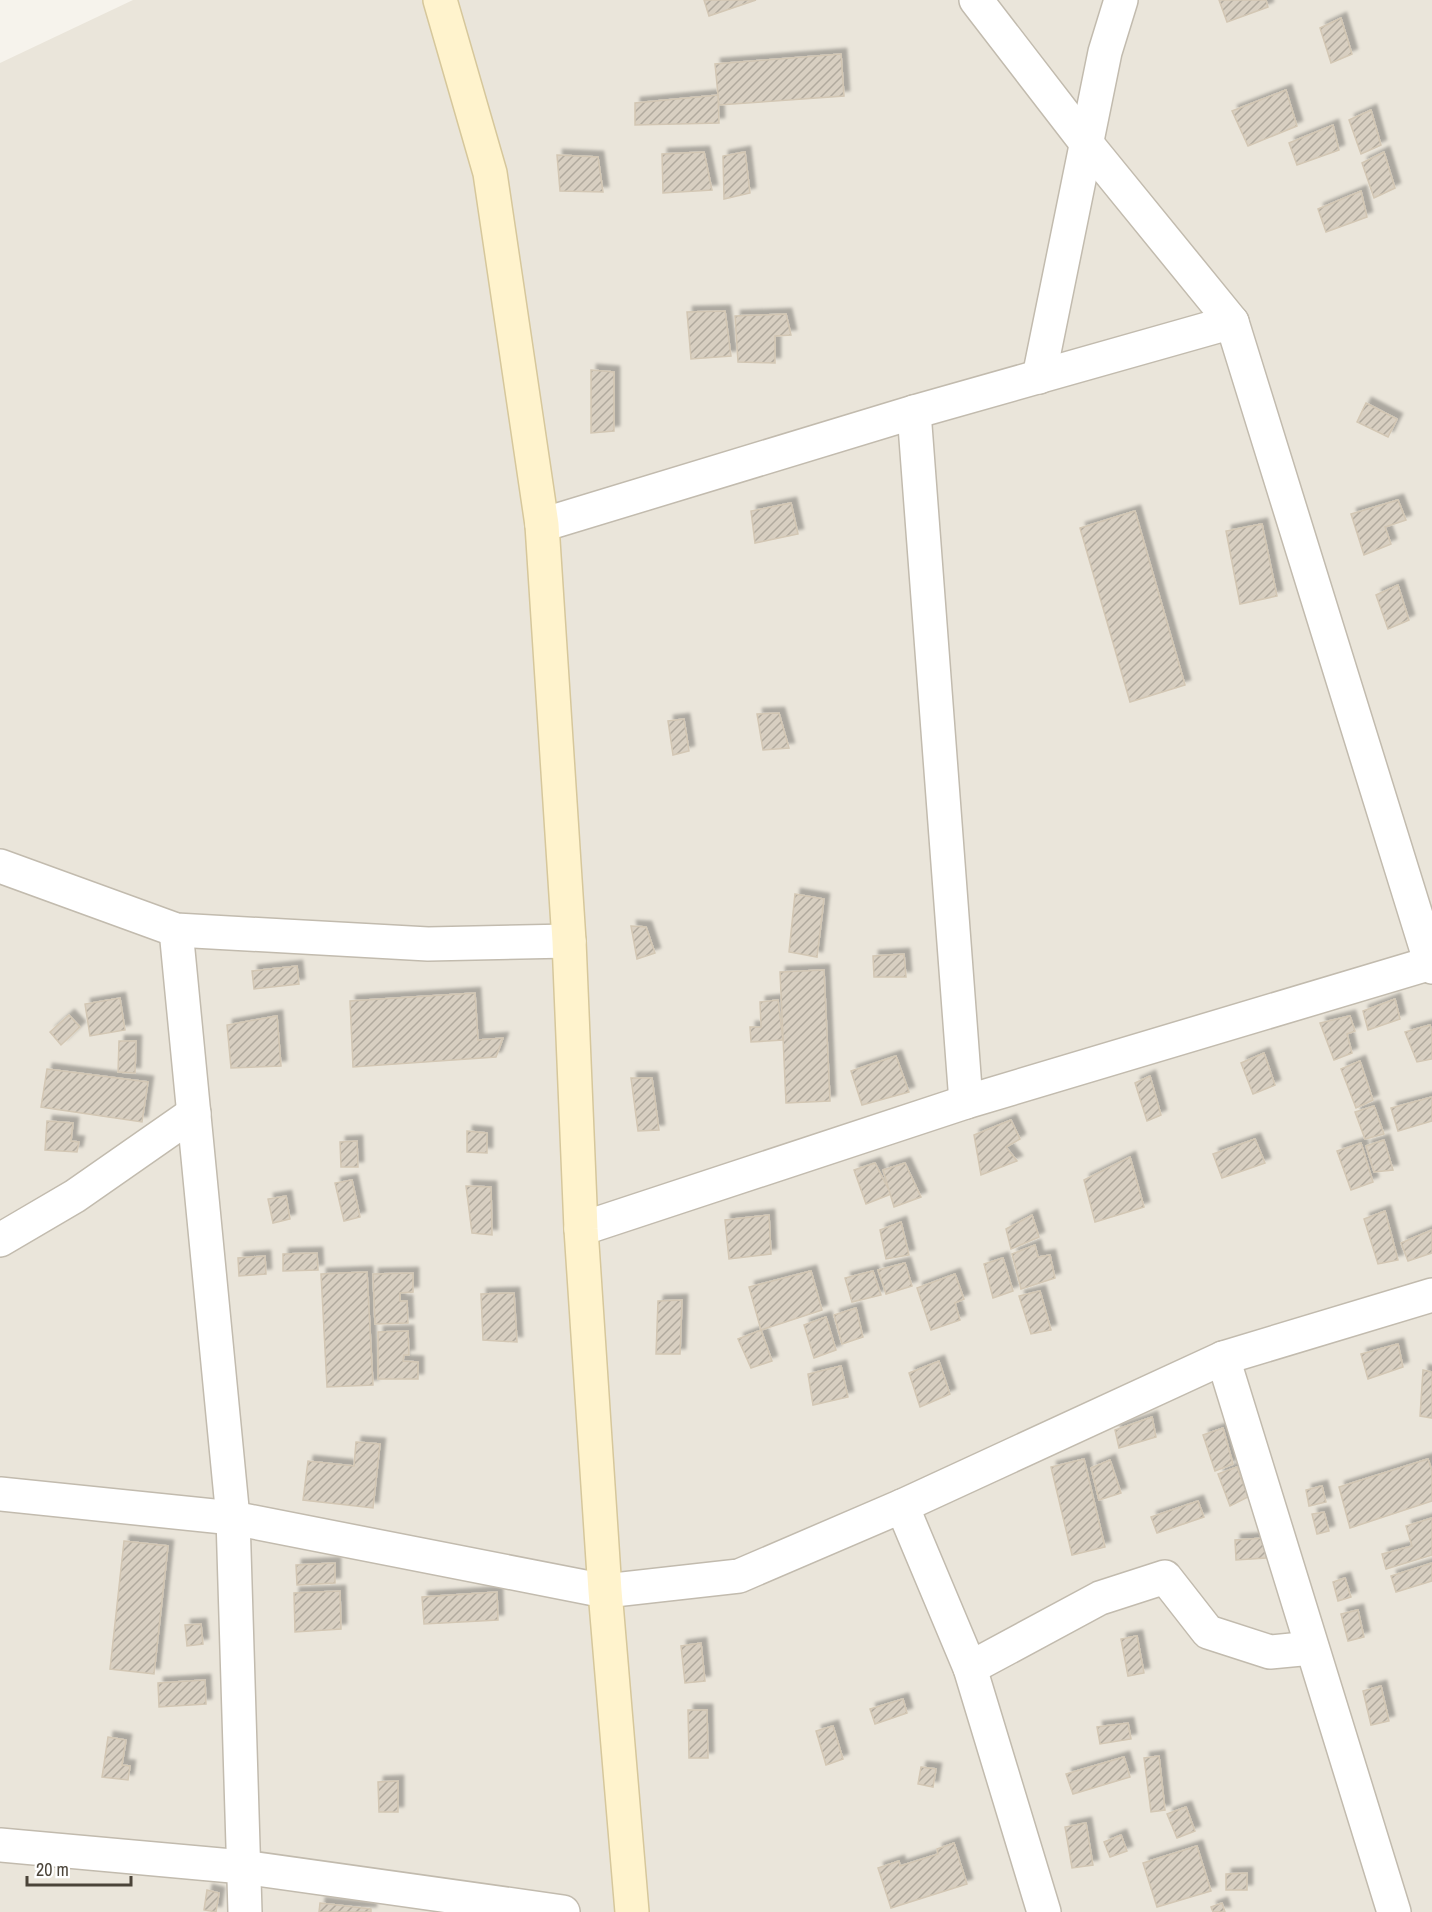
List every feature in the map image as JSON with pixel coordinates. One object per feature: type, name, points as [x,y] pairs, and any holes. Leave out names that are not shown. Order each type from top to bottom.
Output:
[{"type":"street","points":[[440,0],[490,173],[542,525],[569,941],[581,1229],[606,1591],[632,1912]]},
{"type":"street","points":[[581,1229],[966,1102],[1431,965],[1424,911],[1232,321],[1087,144],[976,0]]},
{"type":"street","points":[[1039,376],[1105,52],[1121,0]]},
{"type":"street","points":[[542,525],[914,412],[1232,321]]},
{"type":"street","points":[[914,412],[966,1102]]},
{"type":"street","points":[[0,866],[176,930],[428,944],[569,941]]},
{"type":"street","points":[[176,930],[233,1518],[245,1912]]},
{"type":"street","points":[[0,1240],[75,1196],[194,1113]]},
{"type":"street","points":[[0,1494],[233,1518],[606,1591],[739,1576],[902,1506],[1223,1358],[1432,1295]]},
{"type":"street","points":[[1223,1358],[1394,1912]]},
{"type":"street","points":[[902,1506],[970,1668],[1044,1912]]},
{"type":"street","points":[[970,1668],[1100,1598],[1165,1577],[1208,1632],[1270,1652],[1312,1648]]},
{"type":"street","points":[[0,1845],[243,1867],[563,1912]]},
{"type":"shaded area","points":[[133,0],[1432,0],[1432,1912],[0,1912],[0,63]]},
{"type":"building","points":[[704,0],[756,0],[709,16]]},
{"type":"building","points":[[1219,0],[1266,0],[1268,7],[1227,22]]},
{"type":"building","points":[[1341,18],[1352,54],[1331,63],[1320,28]]},
{"type":"building","points":[[841,54],[844,96],[719,105],[715,64]]},
{"type":"building","points":[[1286,90],[1297,126],[1248,146],[1232,111]]},
{"type":"building","points":[[718,95],[719,123],[635,125],[635,103]]},
{"type":"building","points":[[1371,110],[1381,145],[1361,154],[1349,120]]},
{"type":"building","points":[[1333,125],[1339,150],[1297,165],[1289,143]]},
{"type":"building","points":[[704,152],[712,190],[663,193],[662,154]]},
{"type":"building","points":[[745,152],[750,193],[724,199],[723,156]]},
{"type":"building","points":[[1384,152],[1395,188],[1374,198],[1362,163]]},
{"type":"building","points":[[557,155],[598,157],[603,192],[560,191]]},
{"type":"building","points":[[1361,191],[1367,217],[1326,232],[1318,209]]},
{"type":"building","points":[[725,311],[731,356],[691,359],[687,312]]},
{"type":"building","points":[[786,314],[791,335],[775,336],[775,363],[738,362],[735,316]]},
{"type":"building","points":[[591,370],[614,372],[614,431],[591,433]]},
{"type":"building","points":[[1366,403],[1397,419],[1388,437],[1357,422]]},
{"type":"building","points":[[1398,500],[1406,520],[1385,527],[1391,544],[1364,555],[1351,514]]},
{"type":"building","points":[[791,503],[798,534],[755,543],[751,511]]},
{"type":"building","points":[[1135,511],[1185,685],[1130,702],[1080,528]]},
{"type":"building","points":[[1262,524],[1277,596],[1240,604],[1226,531]]},
{"type":"building","points":[[1398,585],[1409,620],[1388,629],[1376,595]]},
{"type":"building","points":[[779,713],[789,748],[763,750],[757,714]]},
{"type":"building","points":[[684,719],[689,751],[673,755],[668,721]]},
{"type":"building","points":[[795,894],[824,899],[817,957],[789,952]]},
{"type":"building","points":[[631,926],[646,927],[655,953],[637,959]]},
{"type":"building","points":[[904,954],[906,977],[874,977],[873,956]]},
{"type":"building","points":[[297,966],[299,984],[254,989],[252,971]]},
{"type":"building","points":[[824,970],[830,1101],[786,1103],[780,972]]},
{"type":"building","points":[[475,993],[478,1040],[503,1038],[496,1057],[353,1067],[350,1001]]},
{"type":"building","points":[[120,998],[125,1030],[90,1036],[85,1004]]},
{"type":"building","points":[[1395,999],[1400,1019],[1368,1030],[1363,1011]]},
{"type":"building","points":[[778,1000],[783,1040],[751,1042],[750,1027],[761,1027],[760,1002]]},
{"type":"building","points":[[69,1015],[80,1027],[61,1045],[50,1032]]},
{"type":"building","points":[[277,1016],[281,1066],[231,1068],[227,1025]]},
{"type":"building","points":[[1350,1016],[1355,1031],[1347,1034],[1352,1053],[1334,1060],[1320,1023]]},
{"type":"building","points":[[1430,1025],[1432,1059],[1417,1062],[1405,1032]]},
{"type":"building","points":[[119,1041],[136,1041],[135,1073],[118,1072]]},
{"type":"building","points":[[1264,1053],[1275,1085],[1253,1094],[1241,1063]]},
{"type":"building","points":[[896,1056],[909,1092],[862,1105],[851,1071]]},
{"type":"building","points":[[1360,1061],[1373,1100],[1356,1108],[1341,1069]]},
{"type":"building","points":[[47,1069],[148,1082],[142,1122],[41,1107]]},
{"type":"building","points":[[1150,1076],[1161,1115],[1147,1121],[1135,1083]]},
{"type":"building","points":[[631,1078],[652,1078],[659,1130],[638,1131]]},
{"type":"building","points":[[1432,1097],[1432,1121],[1398,1131],[1391,1108]]},
{"type":"building","points":[[1374,1106],[1384,1134],[1365,1139],[1355,1112]]},
{"type":"building","points":[[1011,1120],[1020,1139],[1006,1147],[1017,1161],[981,1175],[974,1135]]},
{"type":"building","points":[[47,1121],[73,1123],[71,1141],[79,1142],[77,1152],[45,1150]]},
{"type":"building","points":[[467,1131],[487,1133],[487,1153],[467,1152]]},
{"type":"building","points":[[1255,1139],[1265,1163],[1222,1178],[1213,1154]]},
{"type":"building","points":[[1384,1140],[1393,1170],[1374,1172],[1366,1146]]},
{"type":"building","points":[[357,1141],[358,1167],[341,1167],[340,1142]]},
{"type":"building","points":[[1361,1143],[1373,1182],[1351,1190],[1337,1151]]},
{"type":"building","points":[[1130,1157],[1144,1207],[1095,1222],[1084,1180]]},
{"type":"building","points":[[875,1163],[891,1194],[866,1204],[854,1170]]},
{"type":"building","points":[[905,1163],[921,1197],[894,1207],[883,1170]]},
{"type":"building","points":[[352,1180],[360,1217],[344,1221],[335,1183]]},
{"type":"building","points":[[466,1186],[491,1187],[492,1235],[472,1233]]},
{"type":"building","points":[[286,1196],[290,1219],[273,1223],[268,1199]]},
{"type":"building","points":[[1385,1211],[1398,1260],[1378,1264],[1364,1219]]},
{"type":"building","points":[[769,1215],[771,1254],[729,1259],[725,1220]]},
{"type":"building","points":[[1032,1215],[1039,1237],[1011,1249],[1006,1229]]},
{"type":"building","points":[[901,1222],[909,1255],[886,1259],[880,1230]]},
{"type":"building","points":[[1432,1230],[1432,1253],[1408,1261],[1401,1243]]},
{"type":"building","points":[[1035,1245],[1038,1257],[1050,1255],[1055,1278],[1021,1289],[1012,1254]]},
{"type":"building","points":[[317,1253],[318,1270],[283,1271],[283,1254]]},
{"type":"building","points":[[265,1256],[266,1274],[239,1276],[238,1258]]},
{"type":"building","points":[[1003,1258],[1013,1291],[993,1298],[984,1264]]},
{"type":"building","points":[[905,1263],[912,1286],[886,1294],[878,1270]]},
{"type":"building","points":[[811,1271],[822,1310],[761,1330],[749,1287]]},
{"type":"building","points":[[873,1271],[881,1295],[852,1302],[845,1278]]},
{"type":"building","points":[[367,1272],[373,1385],[327,1387],[321,1274]]},
{"type":"building","points":[[413,1273],[413,1292],[400,1293],[400,1301],[407,1301],[408,1323],[375,1324],[373,1274]]},
{"type":"building","points":[[955,1274],[964,1299],[955,1303],[960,1320],[931,1330],[917,1288]]},
{"type":"building","points":[[1040,1291],[1051,1330],[1031,1334],[1019,1296]]},
{"type":"building","points":[[514,1293],[517,1342],[483,1340],[481,1294]]},
{"type":"building","points":[[682,1300],[680,1354],[656,1354],[658,1301]]},
{"type":"building","points":[[856,1308],[863,1337],[842,1344],[834,1315]]},
{"type":"building","points":[[826,1317],[836,1350],[814,1358],[804,1325]]},
{"type":"building","points":[[761,1330],[772,1361],[751,1368],[738,1339]]},
{"type":"building","points":[[408,1331],[409,1355],[404,1355],[403,1361],[418,1362],[418,1379],[378,1379],[378,1332]]},
{"type":"building","points":[[1398,1344],[1403,1367],[1368,1379],[1361,1354]]},
{"type":"building","points":[[939,1361],[950,1394],[920,1407],[909,1373]]},
{"type":"building","points":[[841,1366],[848,1397],[813,1405],[808,1374]]},
{"type":"building","points":[[1423,1370],[1432,1372],[1432,1418],[1420,1416]]},
{"type":"building","points":[[1152,1417],[1156,1437],[1119,1448],[1115,1430]]},
{"type":"building","points":[[1223,1428],[1233,1464],[1215,1471],[1203,1435]]},
{"type":"building","points":[[356,1442],[380,1444],[373,1508],[303,1500],[308,1461],[354,1466]]},
{"type":"building","points":[[1084,1459],[1105,1547],[1072,1555],[1051,1467]]},
{"type":"building","points":[[1428,1459],[1432,1471],[1432,1501],[1350,1528],[1339,1487]]},
{"type":"building","points":[[1110,1460],[1121,1493],[1099,1500],[1091,1468]]},
{"type":"building","points":[[1237,1467],[1248,1497],[1230,1506],[1218,1474]]},
{"type":"building","points":[[1322,1486],[1326,1502],[1309,1506],[1306,1490]]},
{"type":"building","points":[[1198,1501],[1204,1517],[1157,1533],[1151,1517]]},
{"type":"building","points":[[1324,1512],[1329,1531],[1317,1534],[1312,1514]]},
{"type":"building","points":[[1432,1518],[1432,1555],[1386,1569],[1382,1554],[1412,1546],[1406,1526]]},
{"type":"building","points":[[1265,1538],[1266,1558],[1236,1560],[1235,1540]]},
{"type":"building","points":[[124,1541],[168,1546],[154,1674],[110,1669]]},
{"type":"building","points":[[335,1563],[335,1583],[297,1585],[296,1565]]},
{"type":"building","points":[[1432,1563],[1432,1581],[1396,1592],[1391,1576]]},
{"type":"building","points":[[1345,1578],[1351,1597],[1338,1601],[1333,1582]]},
{"type":"building","points":[[340,1591],[341,1629],[295,1632],[294,1593]]},
{"type":"building","points":[[497,1592],[498,1620],[424,1624],[422,1597]]},
{"type":"building","points":[[1358,1610],[1364,1637],[1348,1641],[1341,1614]]},
{"type":"building","points":[[201,1624],[203,1644],[187,1646],[185,1625]]},
{"type":"building","points":[[1137,1636],[1144,1673],[1128,1676],[1121,1639]]},
{"type":"building","points":[[701,1643],[705,1681],[685,1683],[681,1646]]},
{"type":"building","points":[[205,1680],[206,1704],[159,1707],[158,1683]]},
{"type":"building","points":[[1381,1686],[1389,1721],[1371,1725],[1363,1691]]},
{"type":"building","points":[[903,1699],[907,1713],[875,1724],[870,1709]]},
{"type":"building","points":[[688,1710],[707,1710],[708,1758],[689,1758]]},
{"type":"building","points":[[1128,1723],[1131,1739],[1100,1744],[1097,1727]]},
{"type":"building","points":[[833,1726],[843,1759],[826,1765],[816,1731]]},
{"type":"building","points":[[108,1737],[126,1740],[122,1765],[130,1766],[128,1780],[102,1777]]},
{"type":"building","points":[[1159,1756],[1165,1810],[1151,1812],[1144,1758]]},
{"type":"building","points":[[1124,1757],[1130,1777],[1073,1794],[1066,1774]]},
{"type":"building","points":[[921,1767],[936,1769],[933,1787],[918,1784]]},
{"type":"building","points":[[398,1781],[398,1812],[379,1812],[378,1782]]},
{"type":"building","points":[[1186,1807],[1195,1831],[1177,1838],[1167,1814]]},
{"type":"building","points":[[1086,1823],[1093,1865],[1072,1868],[1065,1827]]},
{"type":"building","points":[[1121,1835],[1127,1851],[1110,1857],[1104,1842]]},
{"type":"building","points":[[954,1843],[967,1884],[891,1908],[878,1868],[899,1861],[900,1866],[938,1854],[937,1849]]},
{"type":"building","points":[[1197,1846],[1211,1891],[1157,1907],[1143,1863]]},
{"type":"building","points":[[1247,1873],[1247,1890],[1226,1890],[1226,1874]]},
{"type":"building","points":[[207,1890],[219,1893],[216,1912],[204,1910]]},
{"type":"building","points":[[320,1903],[371,1909],[371,1912],[319,1912]]},
{"type":"building","points":[[1222,1903],[1225,1912],[1213,1912],[1211,1907]]}]
